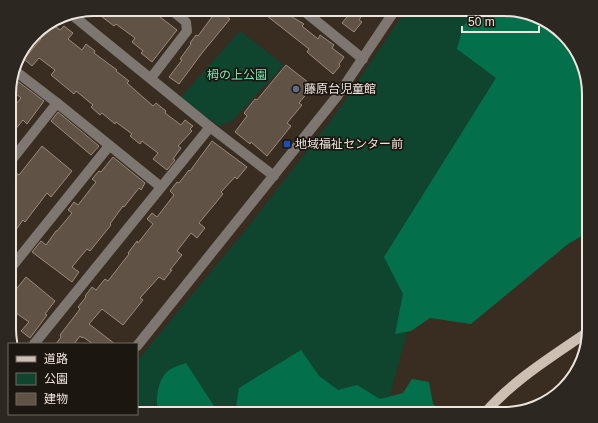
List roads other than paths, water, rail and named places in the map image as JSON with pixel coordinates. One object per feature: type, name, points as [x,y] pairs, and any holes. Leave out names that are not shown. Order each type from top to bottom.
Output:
[{"type":"main road","points":[[491,407],[533,370],[582,336]]},
{"type":"street","points":[[151,78],[187,31],[186,22],[179,16]]},
{"type":"street","points":[[310,16],[363,58]]},
{"type":"street","points":[[138,345],[338,95],[391,16]]},
{"type":"street","points":[[80,18],[210,127],[274,176]]},
{"type":"street","points":[[19,74],[161,187]]},
{"type":"street","points":[[16,154],[57,103]]},
{"type":"street","points":[[35,343],[210,127]]},
{"type":"street","points":[[16,262],[109,146]]},
{"type":"place","name":"藤原台児童館","points":[[296,89]]},
{"type":"place","name":"地域福祉センター前","points":[[287,144]]},
{"type":"park label","name":"栂の上公園","points":[[237,75]]}]
